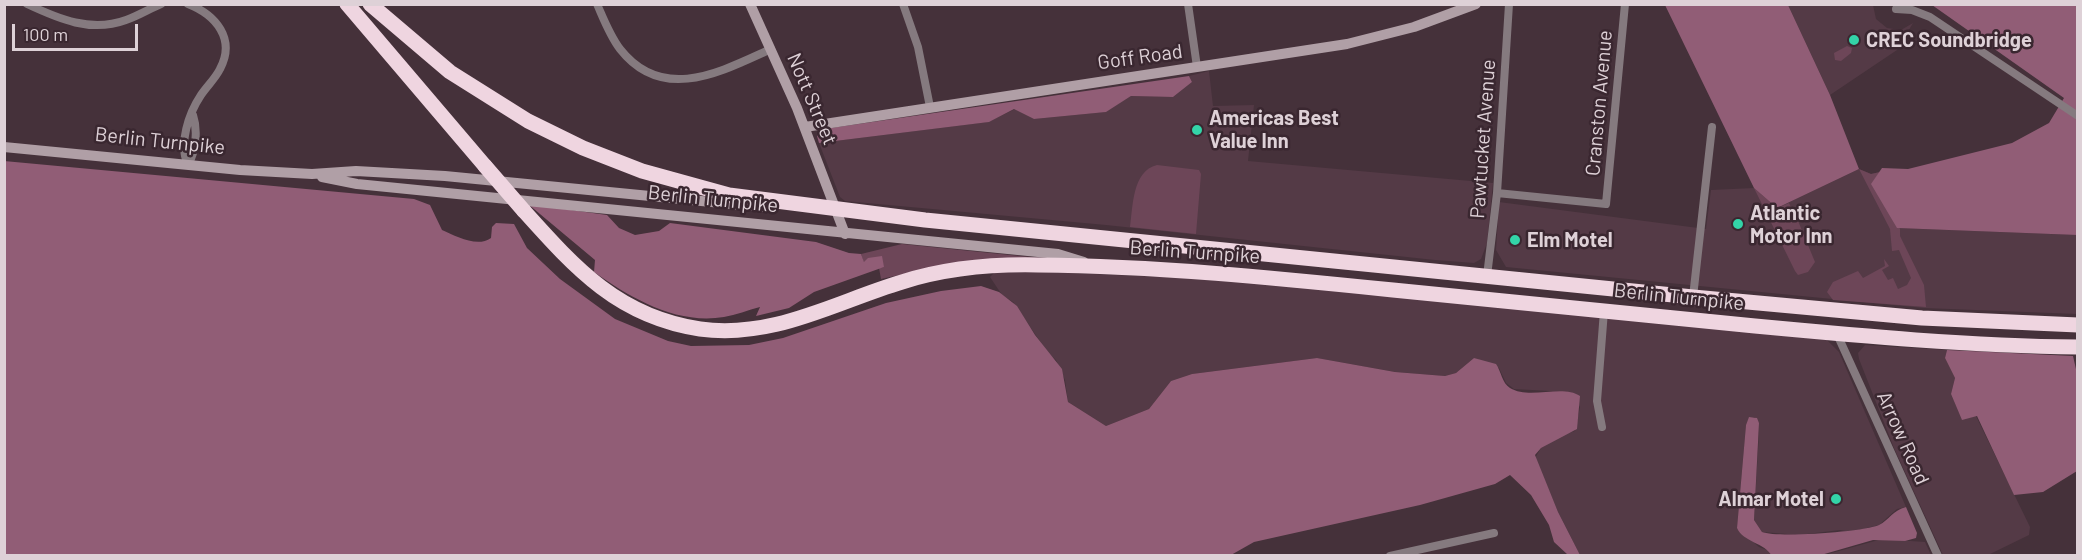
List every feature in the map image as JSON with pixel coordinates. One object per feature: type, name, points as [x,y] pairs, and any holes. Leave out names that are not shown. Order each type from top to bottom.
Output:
[{"type":"highway","points":[[347,4],[574,266],[609,295],[659,319],[712,330],[743,330],[789,323],[904,281],[949,271],[1015,265],[1099,267]]},
{"type":"highway","points":[[370,4],[426,53],[475,89],[522,118],[583,148],[686,185],[729,195],[836,210]]},
{"type":"highway","name":"Berlin Turnpike","points":[[836,210],[1693,297],[1953,320],[2078,325]]},
{"type":"highway","name":"Berlin Turnpike","points":[[1099,267],[1262,277],[1837,334],[1940,342],[2078,347]]},
{"type":"highway","points":[[1485,299],[1487,276]]},
{"type":"highway","points":[[1825,309],[1837,334]]},
{"type":"main road","name":"Nott Street","points":[[750,4],[805,127],[845,234]]},
{"type":"main road","name":"Goff Road","points":[[805,127],[1377,38],[1476,4]]},
{"type":"main road","name":"Berlin Turnpike","points":[[4,147],[188,165],[312,174],[356,171],[426,175],[806,211],[836,210]]},
{"type":"main road","name":"Berlin Turnpike","points":[[312,174],[357,184],[1058,254],[1099,267]]},
{"type":"street","points":[[27,4],[59,19],[98,25],[126,20],[161,4]]},
{"type":"street","points":[[188,4],[217,22],[226,45],[221,67],[200,97],[194,115],[187,123],[183,155],[188,165]]},
{"type":"street","points":[[597,4],[614,40],[626,56],[640,67],[664,78],[680,80],[705,77],[771,49]]},
{"type":"street","points":[[903,4],[918,47],[930,107]]},
{"type":"street","points":[[1188,4],[1197,67]]},
{"type":"street","name":"Pawtucket Avenue","points":[[1487,276],[1497,193],[1509,4]]},
{"type":"street","name":"Cranston Avenue","points":[[1497,193],[1606,204],[1625,4]]},
{"type":"street","points":[[1896,9],[1912,10],[1930,17],[2078,116]]},
{"type":"street","points":[[1693,297],[1713,127]]},
{"type":"street","points":[[1602,427],[1597,401],[1604,311]]},
{"type":"street","name":"Arrow Road","points":[[1837,334],[1938,555]]},
{"type":"street","points":[[1390,555],[1494,533]]},
{"type":"shaded area","points":[[1665,5],[1788,5],[1830,95],[1859,169],[1777,208],[1754,188]]},
{"type":"shaded area","name":"CREC Soundbridge","points":[[1788,5],[1873,5],[1876,19],[1887,28],[1901,30],[1913,23],[1897,50],[1830,95]]},
{"type":"shaded area","points":[[1932,5],[2077,5],[2077,235],[1897,228],[1871,184],[1882,168],[1908,169],[2012,143],[2049,123],[2064,98]]},
{"type":"shaded area","points":[[1847,46],[1852,48],[1851,53],[1841,61],[1835,60],[1834,53]]},
{"type":"shaded area","points":[[1209,71],[1213,106],[1254,105],[1248,161],[1493,183],[1487,243],[1481,259],[1474,263],[1435,260],[1106,225],[845,201],[840,197],[819,143],[988,122],[1015,109],[1034,119],[1105,112],[1131,96],[1173,97],[1192,82],[1189,76]]},
{"type":"shaded area","points":[[1189,76],[1192,82],[1173,97],[1131,96],[1106,112],[1034,119],[1014,109],[989,122],[819,143],[817,136],[824,129]]},
{"type":"shaded area","points":[[4,161],[414,199],[430,205],[442,230],[460,238],[479,242],[491,238],[492,227],[496,223],[514,224],[527,248],[560,279],[615,319],[668,341],[691,346],[749,345],[783,338],[886,303],[941,291],[981,286],[999,292],[1017,306],[1035,335],[1062,369],[1068,402],[1106,426],[1149,409],[1171,381],[1192,374],[1317,358],[1395,372],[1445,376],[1456,373],[1474,358],[1496,364],[1507,386],[1518,391],[1527,393],[1564,391],[1580,396],[1577,429],[1541,448],[1535,455],[1558,512],[1580,555],[1568,555],[1554,542],[1549,525],[1531,495],[1510,475],[1495,484],[1420,505],[1254,542],[1231,555],[5,555]]},
{"type":"shaded area","points":[[1157,165],[1199,170],[1201,174],[1196,234],[1130,227],[1138,182],[1143,174]]},
{"type":"shaded area","points":[[1859,169],[1871,174],[1880,172],[1872,184],[1897,228],[2077,235],[2077,314],[1924,308],[1506,267],[1496,250],[1499,202],[1706,229],[1711,190],[1754,188],[1777,208]]},
{"type":"shaded area","points":[[1859,169],[1871,174],[1880,172],[1872,184],[1900,229],[1900,236],[1924,285],[1926,307],[1833,300],[1827,292],[1833,282],[1858,271],[1863,278],[1885,266],[1884,259],[1889,266],[1882,270],[1888,280],[1893,278],[1898,289],[1907,285],[1911,278],[1899,250],[1892,251],[1890,229]]},
{"type":"shaded area","points":[[1754,188],[1777,208],[1789,203],[1792,209],[1797,208],[1796,216],[1815,262],[1808,272],[1798,275],[1795,271]]},
{"type":"shaded area","points":[[528,204],[607,215],[619,228],[635,235],[659,231],[670,223],[816,242],[849,253],[861,254],[864,262],[868,258],[882,256],[884,267],[814,292],[789,308],[756,316],[760,307],[724,317],[689,317],[639,300],[594,272],[595,260]]},
{"type":"shaded area","points":[[902,244],[1040,258],[950,264],[881,279],[879,268],[884,267],[864,263],[861,254]]},
{"type":"shaded area","points":[[1022,271],[1235,280],[1827,340],[1839,352],[1906,507],[1897,509],[1879,525],[1851,532],[1840,530],[1799,535],[1762,532],[1754,520],[1759,432],[1759,423],[1755,417],[1749,418],[1746,425],[1737,528],[1759,547],[1770,551],[1772,555],[1580,555],[1558,512],[1535,458],[1541,448],[1562,435],[1575,431],[1580,407],[1567,392],[1514,389],[1506,383],[1499,368],[1474,358],[1456,373],[1445,376],[1395,372],[1317,358],[1192,374],[1171,381],[1149,409],[1106,426],[1068,402],[1065,380],[1056,360],[1048,353],[1013,302],[1002,295],[990,277],[994,273]]},
{"type":"shaded area","points":[[1865,345],[1947,350],[1945,358],[1955,378],[1951,394],[1962,419],[1976,416],[2030,527],[2029,535],[1988,555],[1943,555],[1894,448],[1859,359],[1858,353]]},
{"type":"shaded area","points":[[1947,350],[2073,356],[2078,378],[2077,471],[2043,492],[2014,495],[1977,416],[1962,420],[1951,394],[1955,378],[1945,358]]},
{"type":"shaded area","points":[[1749,417],[1757,418],[1759,423],[1754,520],[1762,532],[1801,534],[1870,528],[1879,525],[1898,510],[1906,507],[1917,533],[1916,538],[1905,541],[1873,540],[1821,555],[1772,556],[1764,548],[1744,536],[1737,528],[1746,425]]},
{"type":"shaded area","points":[[1882,539],[1925,542],[1931,555],[1821,556]]},
{"type":"place","name":"CREC Soundbridge","points":[[1854,40]]},
{"type":"place","name":"Americas Best Value Inn","points":[[1197,130]]},
{"type":"place","name":"Atlantic Motor Inn","points":[[1738,224]]},
{"type":"place","name":"Elm Motel","points":[[1515,240]]},
{"type":"place","name":"Almar Motel","points":[[1836,499]]}]
